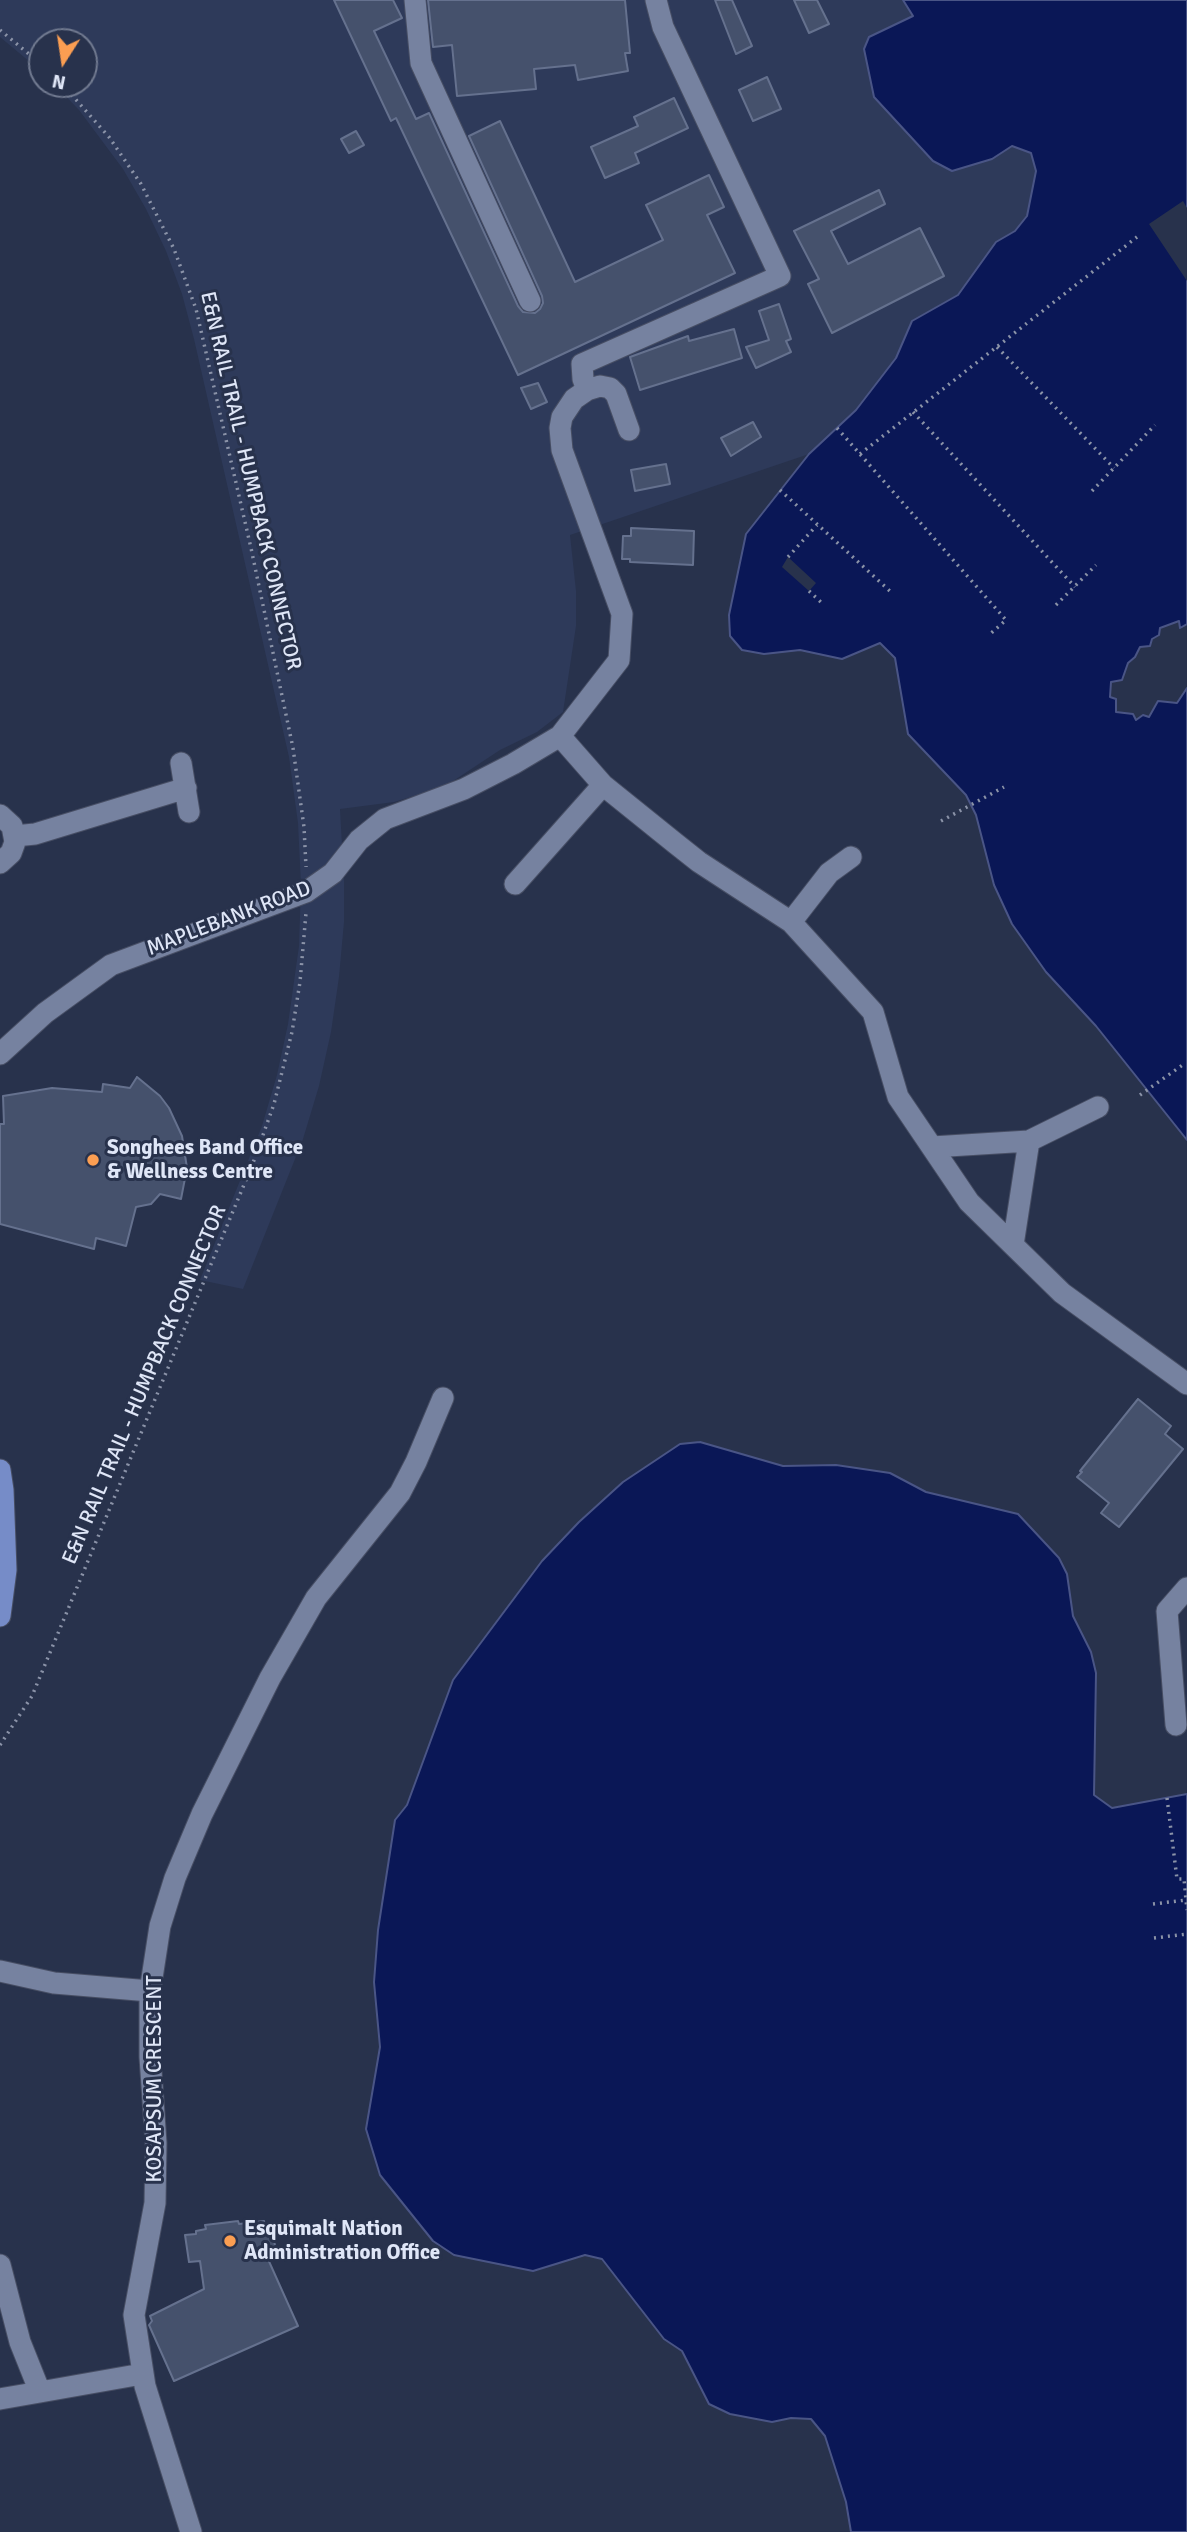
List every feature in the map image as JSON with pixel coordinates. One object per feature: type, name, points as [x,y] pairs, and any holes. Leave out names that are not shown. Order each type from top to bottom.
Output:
[{"type":"main road","points":[[0,1470],[6,1570],[0,1616]]},
{"type":"street","points":[[415,0],[421,63],[530,301]]},
{"type":"street","points":[[629,430],[616,394],[610,388],[600,386],[587,390],[582,364],[780,276],[663,27],[656,0]]},
{"type":"street","name":"MAPLEBANK ROAD","points":[[0,1054],[45,1013],[111,965],[306,891],[333,873],[359,840],[385,819],[464,789],[560,736],[619,660],[622,614],[559,439],[567,407],[587,390]]},
{"type":"street","points":[[560,736],[603,785],[699,862],[791,922],[873,1012],[898,1097],[969,1202],[1062,1293],[1187,1384]]},
{"type":"street","points":[[181,762],[190,812]]},
{"type":"street","points":[[515,884],[603,785]]},
{"type":"street","points":[[15,836],[35,834],[186,788]]},
{"type":"street","points":[[0,815],[9,821],[15,836],[11,853],[0,863]]},
{"type":"street","points":[[791,922],[829,873],[851,858]]},
{"type":"street","points":[[932,1147],[1029,1141],[1098,1107]]},
{"type":"street","points":[[1013,1245],[1029,1141]]},
{"type":"street","name":"KOSAPSUM CRESCENT","points":[[191,2532],[142,2374],[134,2315],[155,2203],[156,2143],[150,2057],[150,1991],[160,1926],[175,1878],[202,1814],[270,1678],[316,1598],[400,1493],[443,1398]]},
{"type":"street","points":[[1176,1725],[1167,1611],[1187,1588]]},
{"type":"street","points":[[0,1971],[54,1983],[150,1991]]},
{"type":"street","points":[[0,2264],[20,2342],[40,2392]]},
{"type":"street","points":[[0,2399],[142,2374]]},
{"type":"path","points":[[0,30],[28,53]]},
{"type":"path","name":"E&N RAIL TRAIL - HUMPBACK CONNECTOR","points":[[74,98],[109,137],[141,184],[174,249],[196,309],[251,548],[293,748],[304,827],[306,872]]},
{"type":"path","points":[[860,454],[1137,237]]},
{"type":"path","points":[[997,347],[1114,468]]},
{"type":"path","points":[[913,412],[1075,587]]},
{"type":"path","points":[[1092,491],[1155,425]]},
{"type":"path","points":[[837,428],[1006,620],[989,635]]},
{"type":"path","points":[[780,490],[892,593]]},
{"type":"path","points":[[788,557],[817,525]]},
{"type":"path","points":[[1056,606],[1096,565]]},
{"type":"path","points":[[809,591],[824,605]]},
{"type":"path","points":[[941,821],[1004,787]]},
{"type":"path","name":"E&N RAIL TRAIL - HUMPBACK CONNECTOR","points":[[0,1745],[21,1715],[37,1685],[253,1163],[274,1104],[292,1032],[300,982],[306,911]]},
{"type":"path","points":[[1140,1095],[1184,1063]]},
{"type":"path","points":[[1167,1798],[1177,1879],[1184,1879],[1187,1910]]},
{"type":"path","points":[[1153,1903],[1186,1900]]},
{"type":"path","points":[[1154,1938],[1187,1934]]},
{"type":"shaded area","points":[[0,0],[903,0],[992,159],[1012,146],[1031,153],[1036,171],[1027,216],[1015,231],[996,242],[958,295],[912,321],[896,358],[855,410],[809,454],[570,535],[576,591],[576,626],[563,712],[537,732],[500,750],[444,787],[394,802],[340,809],[344,922],[331,1032],[303,1139],[243,1289],[200,1280],[262,1126],[288,1024],[299,946],[301,885],[298,823],[289,757],[182,294],[166,251],[123,169],[67,98],[98,98],[98,28],[28,28],[28,60],[0,37]]},
{"type":"shaded area","points":[[903,0],[1187,0],[1187,624],[1180,628],[1179,621],[1160,628],[1159,635],[1152,639],[1150,646],[1140,647],[1128,663],[1122,680],[1111,682],[1110,697],[1116,699],[1116,712],[1133,714],[1136,720],[1143,715],[1149,717],[1158,701],[1177,703],[1187,688],[1187,1140],[1096,1026],[1046,972],[1012,924],[994,885],[976,815],[966,795],[908,734],[895,658],[880,643],[842,659],[800,650],[764,654],[742,650],[730,636],[729,615],[746,534],[809,454],[856,410],[896,358],[912,321],[958,295],[996,242],[1015,231],[1027,216],[1036,171],[1031,153],[1012,146],[992,159],[952,171],[933,161],[874,97],[864,49],[869,37],[913,16]]},
{"type":"shaded area","points":[[700,1442],[783,1466],[836,1465],[890,1473],[926,1492],[1018,1514],[1059,1558],[1067,1574],[1073,1616],[1091,1652],[1096,1673],[1094,1795],[1112,1808],[1187,1794],[1187,2532],[851,2532],[846,2502],[825,2436],[811,2419],[791,2418],[772,2422],[730,2414],[709,2404],[682,2351],[664,2339],[602,2259],[585,2255],[533,2271],[454,2255],[433,2241],[380,2175],[366,2129],[380,2047],[374,1982],[378,1930],[395,1820],[407,1805],[453,1680],[542,1561],[579,1522],[623,1482],[680,1444]]},
{"type":"pier","points":[[1183,201],[1187,208],[1187,281],[1149,224]]},
{"type":"pier","points":[[788,557],[816,583],[809,591],[782,567]]},
{"type":"building","points":[[334,0],[393,0],[402,18],[374,31],[416,119],[429,113],[523,312],[535,313],[540,309],[542,296],[469,136],[500,121],[575,282],[663,240],[646,205],[709,175],[724,207],[707,215],[735,273],[518,375],[396,118],[391,121]]},
{"type":"building","points":[[428,0],[625,0],[630,53],[625,53],[628,71],[578,80],[575,65],[534,69],[536,89],[457,96],[452,45],[433,47]]},
{"type":"building","points":[[715,0],[732,0],[752,46],[736,54]]},
{"type":"building","points":[[794,0],[817,0],[829,24],[809,33]]},
{"type":"building","points":[[767,77],[781,109],[753,121],[739,90]]},
{"type":"building","points":[[674,98],[688,128],[635,153],[639,163],[605,178],[591,147],[638,126],[634,117]]},
{"type":"building","points":[[356,131],[364,145],[349,153],[341,139]]},
{"type":"building","points":[[879,190],[885,204],[831,231],[848,264],[920,228],[944,276],[832,333],[808,284],[819,279],[794,231]]},
{"type":"building","points":[[779,304],[791,339],[786,341],[791,352],[756,368],[746,347],[769,340],[759,311]]},
{"type":"building","points":[[734,329],[742,358],[640,390],[630,357],[688,336],[689,341]]},
{"type":"building","points":[[538,383],[547,402],[531,409],[521,388]]},
{"type":"building","points":[[753,422],[761,437],[731,456],[721,438]]},
{"type":"building","points":[[666,464],[670,484],[635,491],[631,470]]},
{"type":"building","points":[[631,528],[694,531],[693,565],[630,562],[630,559],[622,559],[623,536],[631,536]]},
{"type":"building","name":"Songhees Band Office & Wellness Centre","points":[[137,1077],[160,1096],[169,1108],[182,1136],[187,1168],[181,1199],[160,1194],[151,1204],[136,1207],[126,1246],[96,1238],[94,1249],[0,1224],[0,1124],[4,1124],[3,1096],[52,1088],[102,1092],[103,1084],[130,1088]]},
{"type":"building","points":[[1138,1399],[1171,1426],[1165,1434],[1183,1449],[1119,1527],[1101,1513],[1109,1503],[1077,1477]]},
{"type":"building","points":[[238,2221],[239,2224],[264,2221],[265,2228],[272,2227],[275,2246],[263,2248],[298,2326],[174,2381],[149,2325],[152,2321],[150,2316],[204,2289],[200,2261],[189,2262],[185,2235],[206,2229],[205,2225]]},
{"type":"place","name":"Songhees Band Office & Wellness Centre","points":[[93,1160]]},
{"type":"place","name":"Esquimalt Nation Administration Office","points":[[230,2241]]}]
